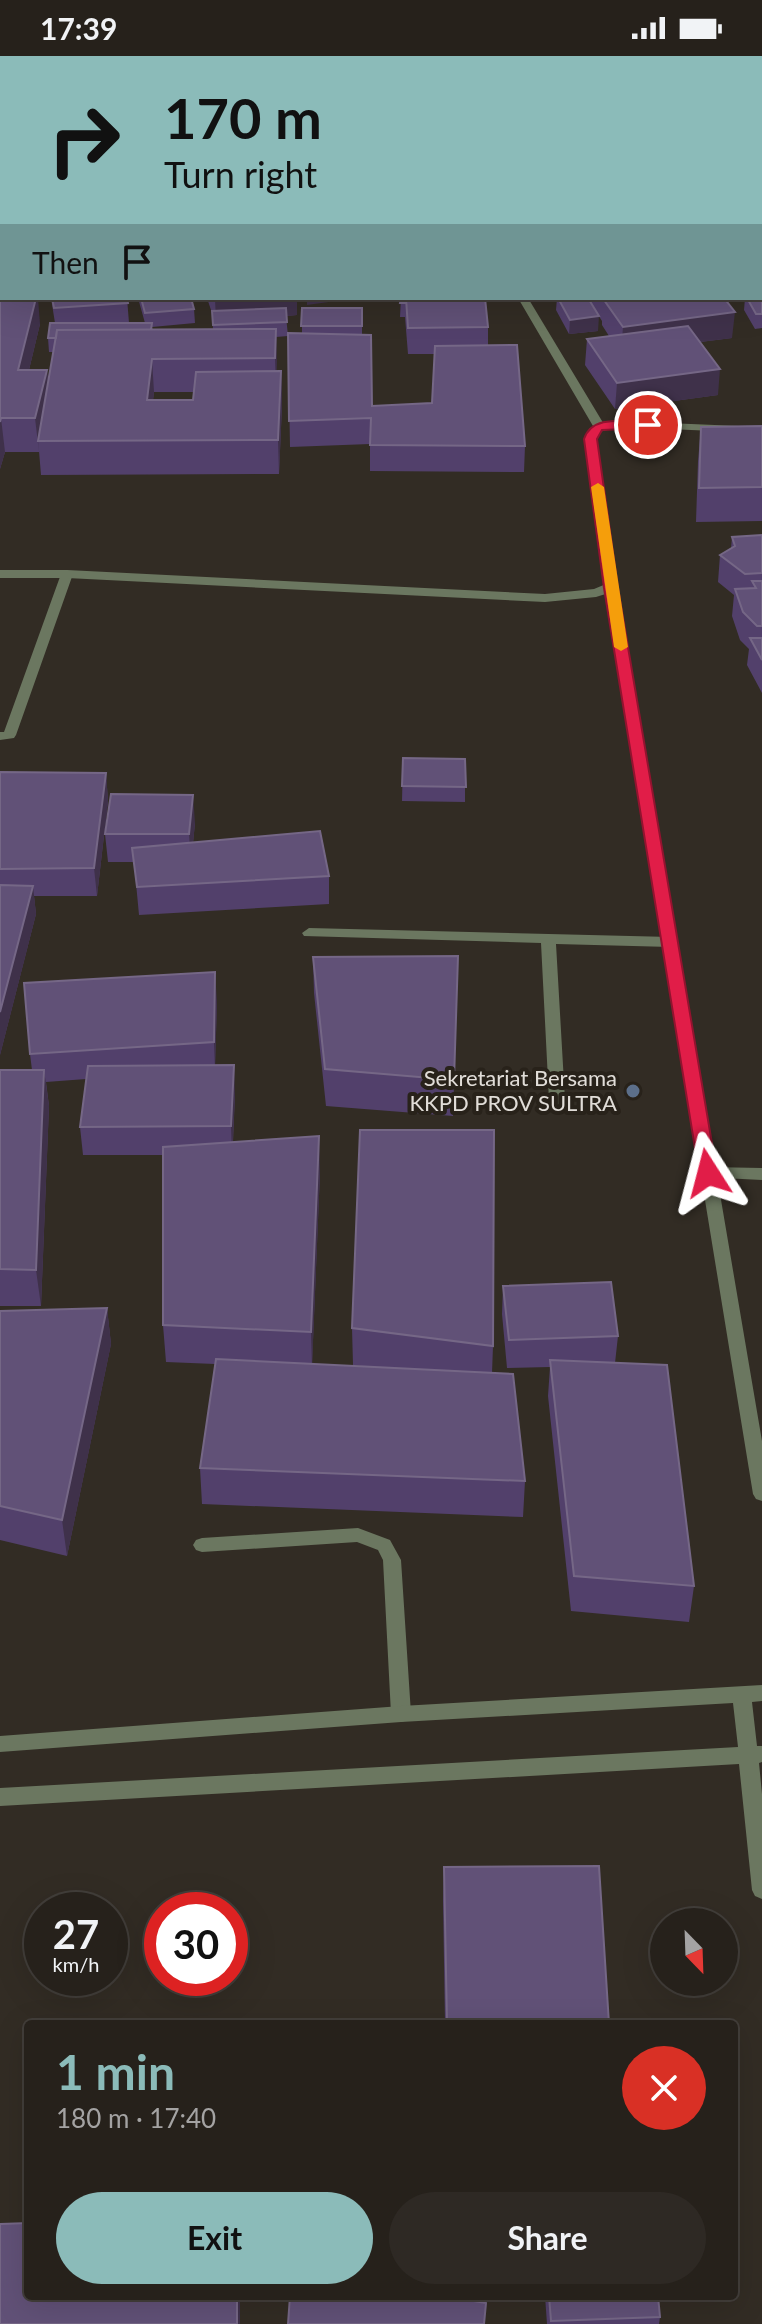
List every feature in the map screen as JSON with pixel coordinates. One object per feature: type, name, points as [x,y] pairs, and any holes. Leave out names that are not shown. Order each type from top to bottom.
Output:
[{"type":"street","points":[[524,300],[599,426]]},
{"type":"street","points":[[762,430],[620,424],[599,426],[591,439],[611,588],[762,1494]]},
{"type":"street","points":[[0,574],[67,574],[545,598],[596,593],[611,588]]},
{"type":"street","points":[[0,736],[9,735],[67,574]]},
{"type":"street","points":[[309,933],[671,942]]},
{"type":"street","points":[[548,938],[557,1100]]},
{"type":"street","points":[[708,1173],[762,1174]]},
{"type":"street","points":[[202,1545],[358,1535],[384,1545],[392,1560],[401,1714]]},
{"type":"street","points":[[0,1744],[401,1714],[752,1694],[762,1890]]},
{"type":"street","points":[[0,1797],[756,1754]]},
{"type":"building","points":[[0,300],[36,300],[18,370],[47,370],[35,418],[1,418],[0,422]]},
{"type":"building","points":[[52,300],[127,300],[128,303],[54,308]]},
{"type":"building","points":[[142,300],[192,300],[194,309],[145,313]]},
{"type":"building","points":[[406,300],[485,300],[488,327],[408,328]]},
{"type":"building","points":[[559,300],[589,300],[599,316],[570,320]]},
{"type":"building","points":[[604,300],[726,300],[735,312],[623,327]]},
{"type":"building","points":[[748,300],[762,300],[762,314],[756,314]]},
{"type":"building","points":[[286,308],[287,322],[213,325],[212,311]]},
{"type":"building","points":[[302,308],[362,308],[362,326],[301,326]]},
{"type":"building","points":[[50,323],[152,323],[151,330],[57,330],[56,338],[48,338]]},
{"type":"building","points":[[688,326],[720,369],[617,383],[587,339]]},
{"type":"building","points":[[276,329],[275,358],[152,359],[147,400],[193,400],[196,372],[281,371],[278,440],[38,441],[57,330]]},
{"type":"building","points":[[288,333],[371,335],[372,406],[432,403],[435,346],[517,345],[525,446],[370,445],[371,418],[289,421]]},
{"type":"building","points":[[762,426],[762,487],[699,488],[701,427]]},
{"type":"building","points":[[762,535],[762,573],[745,574],[720,555],[735,546],[732,537]]},
{"type":"building","points":[[752,581],[762,581],[762,626],[757,626],[743,612],[735,589],[756,588]]},
{"type":"building","points":[[750,638],[762,638],[762,660]]},
{"type":"building","points":[[403,758],[465,759],[466,787],[402,786]]},
{"type":"building","points":[[0,772],[106,773],[94,868],[0,869]]},
{"type":"building","points":[[111,794],[193,795],[189,834],[105,834]]},
{"type":"building","points":[[320,831],[329,876],[137,887],[132,848]]},
{"type":"building","points":[[0,885],[33,886],[0,1012]]},
{"type":"building","points":[[458,956],[454,1080],[325,1069],[313,957]]},
{"type":"building","points":[[215,972],[214,1042],[30,1054],[24,983]]},
{"type":"building","points":[[234,1065],[231,1126],[80,1127],[88,1066]]},
{"type":"building","points":[[0,1070],[44,1070],[36,1270],[0,1269]]},
{"type":"building","points":[[360,1130],[494,1130],[493,1346],[352,1328]]},
{"type":"building","points":[[319,1136],[311,1332],[163,1325],[163,1147]]},
{"type":"building","points":[[611,1282],[618,1336],[509,1340],[503,1286]]},
{"type":"building","points":[[107,1308],[62,1520],[0,1506],[0,1311]]},
{"type":"building","points":[[216,1359],[513,1374],[525,1481],[200,1468]]},
{"type":"building","points":[[550,1360],[667,1365],[694,1586],[574,1576]]},
{"type":"building","points":[[599,1866],[609,2020],[447,2020],[444,1867]]},
{"type":"building","points":[[24,2223],[24,2300],[237,2300],[237,2324],[0,2324],[0,2224]]},
{"type":"building","points":[[290,2300],[468,2300],[486,2303],[484,2324],[288,2324]]},
{"type":"building","points":[[549,2300],[658,2300],[660,2317],[551,2321]]},
{"type":"slow traffic","points":[[598,487],[621,647]]},
{"type":"place","name":"Sekretariat Bersama KKPD PROV SULTRA","points":[[633,1091]]},
{"type":"route","points":[[648,425],[599,426],[591,439],[611,588],[708,1173]]}]
